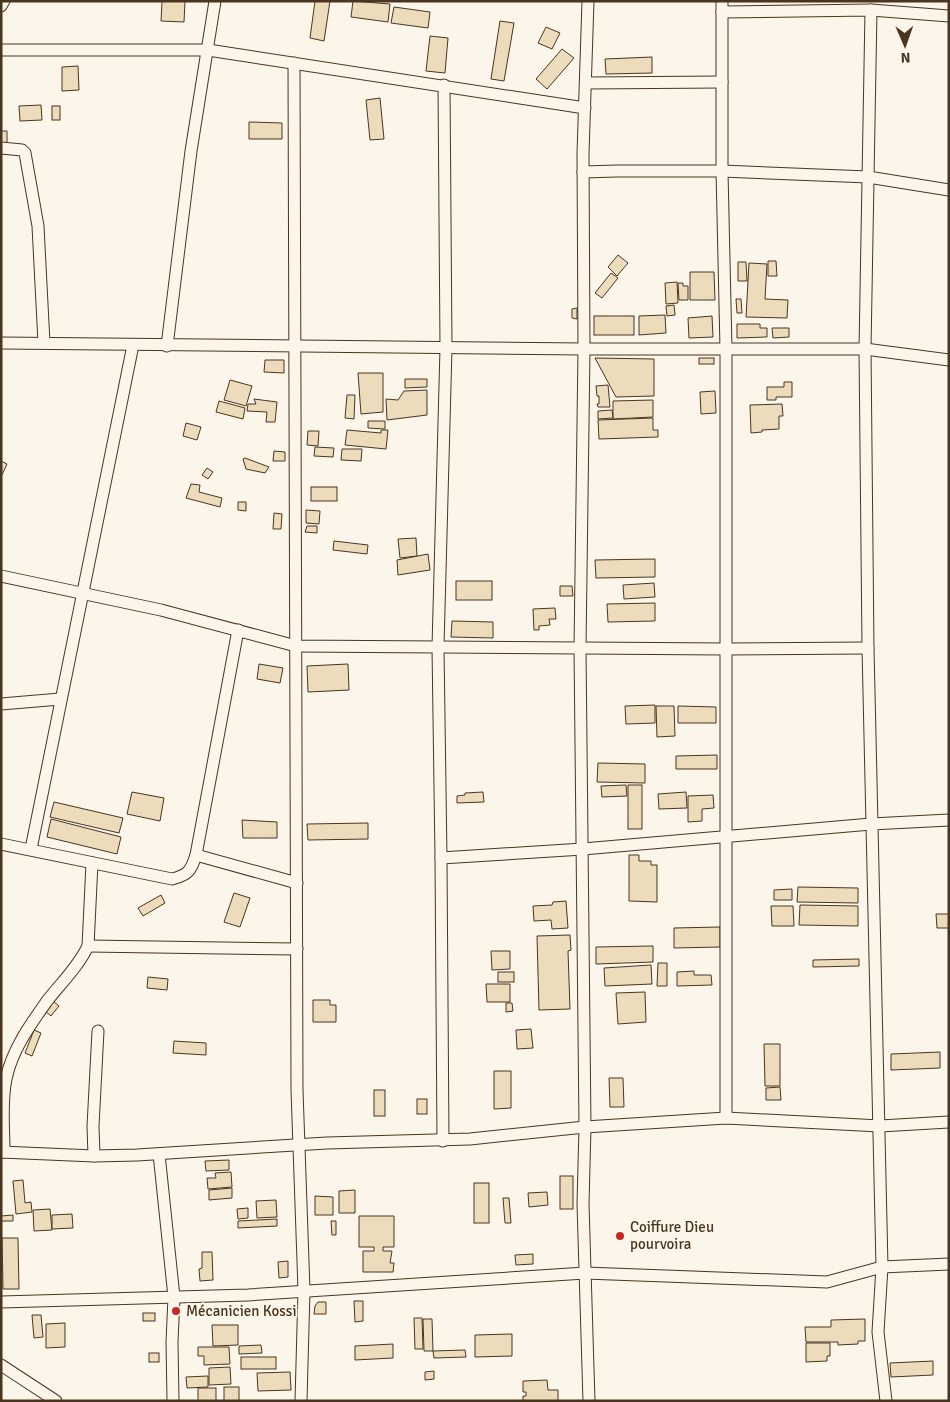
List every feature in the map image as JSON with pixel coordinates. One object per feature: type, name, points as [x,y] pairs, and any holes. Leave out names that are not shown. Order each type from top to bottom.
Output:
[{"type":"street","points":[[1,6],[4,1]]},
{"type":"street","points":[[167,346],[191,151],[215,1]]},
{"type":"street","points":[[588,1],[583,172],[584,349],[580,648],[586,1127],[583,1204],[589,1401]]},
{"type":"street","points":[[726,1118],[726,349],[722,171],[722,7],[871,10],[949,16]]},
{"type":"street","points":[[871,10],[865,349],[868,648],[880,1126],[882,1267],[878,1332],[886,1401]]},
{"type":"street","points":[[1,50],[208,50],[585,108]]},
{"type":"street","points":[[294,63],[297,1080],[304,1290],[301,1401]]},
{"type":"street","points":[[586,83],[722,82]]},
{"type":"street","points":[[442,1141],[438,647],[446,348],[444,85]]},
{"type":"street","points":[[1,148],[16,148],[25,153],[38,226],[44,343]]},
{"type":"street","points":[[583,172],[722,171],[868,177],[949,190]]},
{"type":"street","points":[[1,343],[584,349],[865,349],[949,360]]},
{"type":"street","points":[[31,849],[133,345]]},
{"type":"street","points":[[1,576],[161,610],[296,646],[868,648]]},
{"type":"street","points":[[1,844],[172,879],[185,876],[192,867],[196,856],[238,630]]},
{"type":"street","points":[[1,704],[60,699]]},
{"type":"street","points":[[441,858],[583,849],[871,824],[949,820]]},
{"type":"street","points":[[196,856],[297,883]]},
{"type":"street","points":[[92,863],[88,946],[84,956],[47,1001],[32,1023],[11,1060],[6,1080],[4,1102],[3,1152],[94,1156],[300,1145],[442,1141],[507,1137],[586,1127],[726,1118],[880,1126],[949,1122]]},
{"type":"street","points":[[88,946],[297,949]]},
{"type":"street","points":[[94,1156],[93,1126],[98,1032]]},
{"type":"street","points":[[159,1154],[174,1297],[172,1342],[173,1401]]},
{"type":"street","points":[[1,1302],[248,1295],[304,1290],[585,1274],[827,1282],[882,1267],[949,1264]]},
{"type":"street","points":[[1,1365],[56,1401]]},
{"type":"building","points":[[162,1],[185,1],[184,22],[161,21]]},
{"type":"building","points":[[315,1],[330,1],[324,41],[310,38]]},
{"type":"building","points":[[353,1],[390,4],[388,22],[351,17]]},
{"type":"building","points":[[394,7],[430,12],[428,28],[391,23]]},
{"type":"building","points":[[500,21],[514,23],[504,81],[491,79]]},
{"type":"building","points":[[546,27],[560,33],[552,49],[538,43]]},
{"type":"building","points":[[430,36],[448,38],[445,73],[426,71]]},
{"type":"building","points":[[562,49],[574,58],[547,89],[536,79]]},
{"type":"building","points":[[652,57],[652,73],[606,74],[605,59]]},
{"type":"building","points":[[78,66],[79,90],[62,91],[62,67]]},
{"type":"building","points":[[380,98],[384,139],[370,140],[366,100]]},
{"type":"building","points":[[41,105],[42,120],[20,121],[19,106]]},
{"type":"building","points":[[52,106],[60,106],[60,120],[52,120]]},
{"type":"building","points":[[249,122],[282,123],[282,139],[249,139]]},
{"type":"building","points":[[1,131],[7,131],[7,144],[1,145]]},
{"type":"building","points":[[618,255],[628,263],[617,276],[608,267]]},
{"type":"building","points":[[768,261],[776,261],[777,276],[768,276]]},
{"type":"building","points":[[738,262],[746,262],[747,281],[738,281]]},
{"type":"building","points":[[749,263],[767,264],[765,299],[788,300],[787,318],[746,317]]},
{"type":"building","points":[[690,272],[714,272],[715,300],[690,300]]},
{"type":"building","points":[[611,273],[618,278],[602,298],[595,293]]},
{"type":"building","points":[[677,282],[678,303],[666,304],[665,283]]},
{"type":"building","points":[[678,283],[688,286],[688,300],[679,300]]},
{"type":"building","points":[[736,299],[741,299],[742,313],[737,313]]},
{"type":"building","points":[[674,305],[675,315],[667,316],[666,306]]},
{"type":"building","points":[[577,308],[577,319],[572,318],[572,309]]},
{"type":"building","points":[[665,315],[666,333],[639,335],[639,316]]},
{"type":"building","points":[[594,316],[634,316],[634,335],[594,335]]},
{"type":"building","points":[[712,316],[713,337],[689,338],[688,318]]},
{"type":"building","points":[[737,324],[760,324],[760,328],[767,328],[767,337],[737,338]]},
{"type":"building","points":[[772,328],[789,328],[789,337],[773,338]]},
{"type":"building","points":[[595,358],[654,359],[654,396],[616,397]]},
{"type":"building","points":[[699,358],[714,358],[714,364],[699,364]]},
{"type":"building","points":[[265,360],[284,360],[284,373],[264,372]]},
{"type":"building","points":[[358,373],[383,373],[383,412],[361,414]]},
{"type":"building","points":[[405,379],[427,379],[427,387],[405,388]]},
{"type":"building","points":[[230,380],[252,386],[246,406],[224,400]]},
{"type":"building","points":[[784,382],[792,382],[792,397],[776,397],[776,400],[767,400],[767,387],[784,387]]},
{"type":"building","points":[[608,385],[610,407],[598,407],[599,396],[597,396],[596,386]]},
{"type":"building","points":[[427,390],[427,415],[387,420],[386,399],[398,400],[404,391]]},
{"type":"building","points":[[715,391],[716,413],[701,414],[700,392]]},
{"type":"building","points":[[347,395],[355,395],[354,419],[345,418]]},
{"type":"building","points":[[254,399],[277,402],[275,422],[266,422],[267,412],[247,411],[248,404],[256,404]]},
{"type":"building","points":[[653,400],[653,417],[613,419],[613,401]]},
{"type":"building","points":[[219,401],[245,408],[243,419],[216,412]]},
{"type":"building","points":[[782,404],[783,416],[779,416],[779,429],[751,433],[750,405]]},
{"type":"building","points":[[612,410],[613,418],[598,419],[598,411]]},
{"type":"building","points":[[653,418],[653,430],[658,430],[658,437],[599,439],[598,420]]},
{"type":"building","points":[[368,421],[385,421],[385,429],[368,428]]},
{"type":"building","points":[[186,423],[201,427],[197,440],[183,436]]},
{"type":"building","points":[[347,430],[381,433],[381,430],[388,430],[386,449],[345,445]]},
{"type":"building","points":[[308,431],[319,431],[318,446],[307,445]]},
{"type":"building","points":[[315,447],[334,448],[333,457],[314,456]]},
{"type":"building","points":[[342,449],[362,449],[361,461],[341,460]]},
{"type":"building","points":[[274,451],[285,452],[285,461],[273,461]]},
{"type":"building","points":[[245,458],[269,467],[265,473],[246,469],[243,459]]},
{"type":"building","points":[[1,461],[7,464],[1,477]]},
{"type":"building","points":[[207,468],[213,472],[208,479],[202,475]]},
{"type":"building","points":[[191,484],[200,485],[199,492],[222,498],[220,507],[186,498]]},
{"type":"building","points":[[311,487],[337,487],[337,501],[311,501]]},
{"type":"building","points":[[238,502],[246,502],[246,511],[238,510]]},
{"type":"building","points":[[306,510],[320,511],[319,524],[306,523]]},
{"type":"building","points":[[274,513],[282,514],[281,529],[273,529]]},
{"type":"building","points":[[307,526],[317,526],[317,533],[305,532]]},
{"type":"building","points":[[416,538],[417,556],[400,558],[398,539]]},
{"type":"building","points":[[334,541],[368,545],[367,554],[333,550]]},
{"type":"building","points":[[428,554],[430,570],[398,575],[397,560]]},
{"type":"building","points":[[655,559],[655,577],[596,578],[595,560]]},
{"type":"building","points":[[456,581],[492,581],[492,600],[456,600]]},
{"type":"building","points":[[654,583],[655,597],[624,599],[623,585]]},
{"type":"building","points":[[560,586],[572,586],[573,596],[560,596]]},
{"type":"building","points":[[655,603],[655,621],[608,622],[607,604]]},
{"type":"building","points":[[555,608],[556,619],[549,619],[550,625],[539,626],[539,630],[534,630],[533,609]]},
{"type":"building","points":[[452,621],[493,622],[493,638],[451,637]]},
{"type":"building","points":[[259,664],[283,668],[280,683],[257,679]]},
{"type":"building","points":[[348,664],[349,690],[308,692],[307,666]]},
{"type":"building","points":[[655,705],[655,723],[626,724],[625,706]]},
{"type":"building","points":[[656,706],[674,706],[675,736],[657,737]]},
{"type":"building","points":[[678,706],[716,707],[716,723],[678,723]]},
{"type":"building","points":[[717,755],[717,769],[676,769],[676,756]]},
{"type":"building","points":[[598,763],[645,764],[645,783],[597,782]]},
{"type":"building","points":[[626,785],[627,796],[602,797],[601,786]]},
{"type":"building","points":[[628,785],[642,785],[642,829],[628,829]]},
{"type":"building","points":[[132,792],[164,798],[160,821],[127,814]]},
{"type":"building","points":[[483,792],[484,802],[457,803],[457,796],[465,795],[465,793]]},
{"type":"building","points":[[686,792],[687,808],[659,809],[658,794]]},
{"type":"building","points":[[713,795],[714,808],[702,809],[702,821],[688,822],[688,796]]},
{"type":"building","points":[[54,802],[123,818],[119,833],[50,817]]},
{"type":"building","points":[[51,819],[121,837],[117,854],[47,837]]},
{"type":"building","points":[[242,820],[277,822],[277,838],[243,838]]},
{"type":"building","points":[[368,823],[368,839],[308,840],[307,824]]},
{"type":"building","points":[[629,855],[639,855],[639,861],[651,861],[651,865],[657,865],[657,902],[629,901]]},
{"type":"building","points":[[798,887],[858,888],[858,903],[797,902]]},
{"type":"building","points":[[792,889],[792,900],[774,900],[774,890]]},
{"type":"building","points":[[234,893],[250,898],[240,927],[224,922]]},
{"type":"building","points":[[161,895],[165,903],[143,916],[138,908]]},
{"type":"building","points":[[566,901],[568,928],[552,929],[551,920],[534,921],[533,906],[552,905],[553,902]]},
{"type":"building","points":[[800,905],[858,906],[858,926],[799,925]]},
{"type":"building","points":[[771,906],[793,906],[794,926],[772,926]]},
{"type":"building","points":[[936,914],[949,914],[949,928],[937,928]]},
{"type":"building","points":[[720,927],[720,947],[674,948],[674,928]]},
{"type":"building","points":[[570,935],[571,950],[568,951],[570,1009],[539,1010],[537,936]]},
{"type":"building","points":[[653,946],[653,962],[596,964],[596,947]]},
{"type":"building","points":[[491,951],[510,951],[510,969],[492,970]]},
{"type":"building","points":[[859,959],[859,966],[813,967],[813,960]]},
{"type":"building","points":[[658,963],[667,963],[667,986],[657,986]]},
{"type":"building","points":[[651,965],[652,984],[605,986],[604,968]]},
{"type":"building","points":[[694,971],[694,975],[711,975],[712,985],[677,986],[677,972]]},
{"type":"building","points":[[498,972],[514,972],[514,982],[498,982]]},
{"type":"building","points":[[148,977],[168,979],[167,990],[147,988]]},
{"type":"building","points":[[486,984],[510,984],[510,1002],[487,1002]]},
{"type":"building","points":[[645,992],[646,1022],[618,1024],[616,993]]},
{"type":"building","points":[[313,1000],[330,1000],[330,1005],[336,1005],[336,1022],[313,1022]]},
{"type":"building","points":[[53,1001],[59,1006],[51,1016],[45,1011]]},
{"type":"building","points":[[506,1003],[512,1003],[513,1011],[506,1012]]},
{"type":"building","points":[[531,1029],[533,1048],[517,1049],[516,1030]]},
{"type":"building","points":[[34,1030],[41,1033],[32,1056],[25,1053]]},
{"type":"building","points":[[174,1041],[206,1043],[206,1055],[173,1053]]},
{"type":"building","points":[[764,1044],[780,1044],[780,1086],[765,1086]]},
{"type":"building","points":[[940,1052],[940,1068],[891,1070],[891,1054]]},
{"type":"building","points":[[494,1071],[511,1071],[511,1108],[494,1109]]},
{"type":"building","points":[[609,1078],[623,1078],[624,1107],[610,1107]]},
{"type":"building","points":[[780,1087],[781,1100],[766,1100],[766,1088]]},
{"type":"building","points":[[374,1090],[385,1090],[385,1116],[374,1116]]},
{"type":"building","points":[[417,1099],[427,1099],[427,1114],[417,1114]]},
{"type":"building","points":[[229,1160],[229,1170],[206,1171],[205,1161]]},
{"type":"building","points":[[231,1172],[232,1187],[208,1189],[207,1178],[216,1178],[215,1173]]},
{"type":"building","points":[[560,1176],[573,1176],[573,1209],[560,1209]]},
{"type":"building","points":[[23,1180],[25,1203],[31,1202],[32,1212],[16,1214],[13,1181]]},
{"type":"building","points":[[474,1183],[489,1183],[489,1223],[474,1223]]},
{"type":"building","points":[[232,1188],[232,1198],[209,1200],[209,1190]]},
{"type":"building","points":[[355,1190],[355,1213],[339,1213],[339,1191]]},
{"type":"building","points":[[547,1192],[548,1205],[529,1207],[528,1193]]},
{"type":"building","points":[[315,1196],[333,1197],[333,1215],[315,1215]]},
{"type":"building","points":[[503,1198],[509,1198],[511,1223],[505,1223]]},
{"type":"building","points":[[276,1200],[277,1217],[257,1218],[256,1201]]},
{"type":"building","points":[[248,1208],[248,1218],[238,1219],[237,1209]]},
{"type":"building","points":[[50,1209],[52,1230],[34,1231],[33,1210]]},
{"type":"building","points":[[72,1214],[73,1228],[52,1229],[52,1215]]},
{"type":"building","points":[[13,1215],[13,1221],[1,1221],[1,1216]]},
{"type":"building","points":[[359,1216],[394,1216],[394,1247],[383,1247],[383,1251],[392,1251],[390,1263],[394,1263],[393,1272],[363,1272],[363,1251],[374,1251],[374,1247],[359,1247]]},
{"type":"building","points":[[277,1219],[277,1226],[238,1228],[238,1221]]},
{"type":"building","points":[[331,1221],[336,1221],[336,1235],[332,1235]]},
{"type":"building","points":[[2,1238],[18,1238],[19,1289],[3,1289]]},
{"type":"building","points":[[202,1252],[212,1252],[213,1280],[200,1281],[199,1269],[202,1268]]},
{"type":"building","points":[[533,1254],[533,1264],[516,1265],[515,1255]]},
{"type":"building","points":[[288,1261],[288,1277],[279,1278],[278,1262]]},
{"type":"building","points":[[354,1301],[363,1301],[363,1321],[355,1322]]},
{"type":"building","points":[[318,1302],[326,1302],[326,1314],[314,1314],[315,1306]]},
{"type":"building","points":[[143,1313],[155,1313],[155,1321],[143,1321]]},
{"type":"building","points":[[32,1315],[41,1315],[43,1337],[34,1338]]},
{"type":"building","points":[[414,1318],[422,1318],[423,1349],[415,1349]]},
{"type":"building","points":[[423,1319],[432,1319],[433,1351],[424,1351]]},
{"type":"building","points":[[865,1319],[865,1341],[858,1341],[858,1344],[838,1345],[838,1342],[806,1342],[805,1327],[831,1327],[831,1320]]},
{"type":"building","points":[[65,1323],[65,1347],[46,1348],[46,1324]]},
{"type":"building","points":[[212,1325],[238,1325],[238,1345],[213,1346]]},
{"type":"building","points":[[512,1334],[512,1356],[475,1357],[475,1335]]},
{"type":"building","points":[[806,1343],[830,1343],[830,1356],[827,1356],[827,1361],[806,1362]]},
{"type":"building","points":[[393,1344],[393,1358],[355,1360],[355,1346]]},
{"type":"building","points":[[261,1345],[262,1353],[239,1354],[239,1346]]},
{"type":"building","points":[[198,1347],[229,1347],[230,1364],[204,1365],[204,1356],[198,1356]]},
{"type":"building","points":[[465,1350],[466,1357],[434,1358],[433,1351]]},
{"type":"building","points":[[149,1353],[159,1353],[159,1362],[149,1362]]},
{"type":"building","points":[[241,1357],[276,1357],[276,1369],[241,1369]]},
{"type":"building","points":[[933,1361],[933,1375],[891,1377],[890,1363]]},
{"type":"building","points":[[230,1367],[231,1384],[209,1385],[209,1368]]},
{"type":"building","points":[[434,1371],[434,1379],[425,1380],[425,1372]]},
{"type":"building","points":[[290,1372],[291,1390],[258,1391],[257,1373]]},
{"type":"building","points":[[208,1376],[208,1387],[187,1388],[186,1377]]},
{"type":"building","points":[[547,1380],[548,1390],[558,1390],[558,1401],[523,1401],[523,1396],[526,1396],[526,1392],[523,1392],[523,1381]]},
{"type":"building","points":[[224,1387],[239,1387],[239,1401],[224,1401]]},
{"type":"building","points":[[198,1388],[216,1388],[216,1401],[198,1401]]},
{"type":"place","name":"Coiffure Dieu pourvoira","points":[[620,1236]]},
{"type":"place","name":"Mécanicien Kossi","points":[[176,1311]]}]
